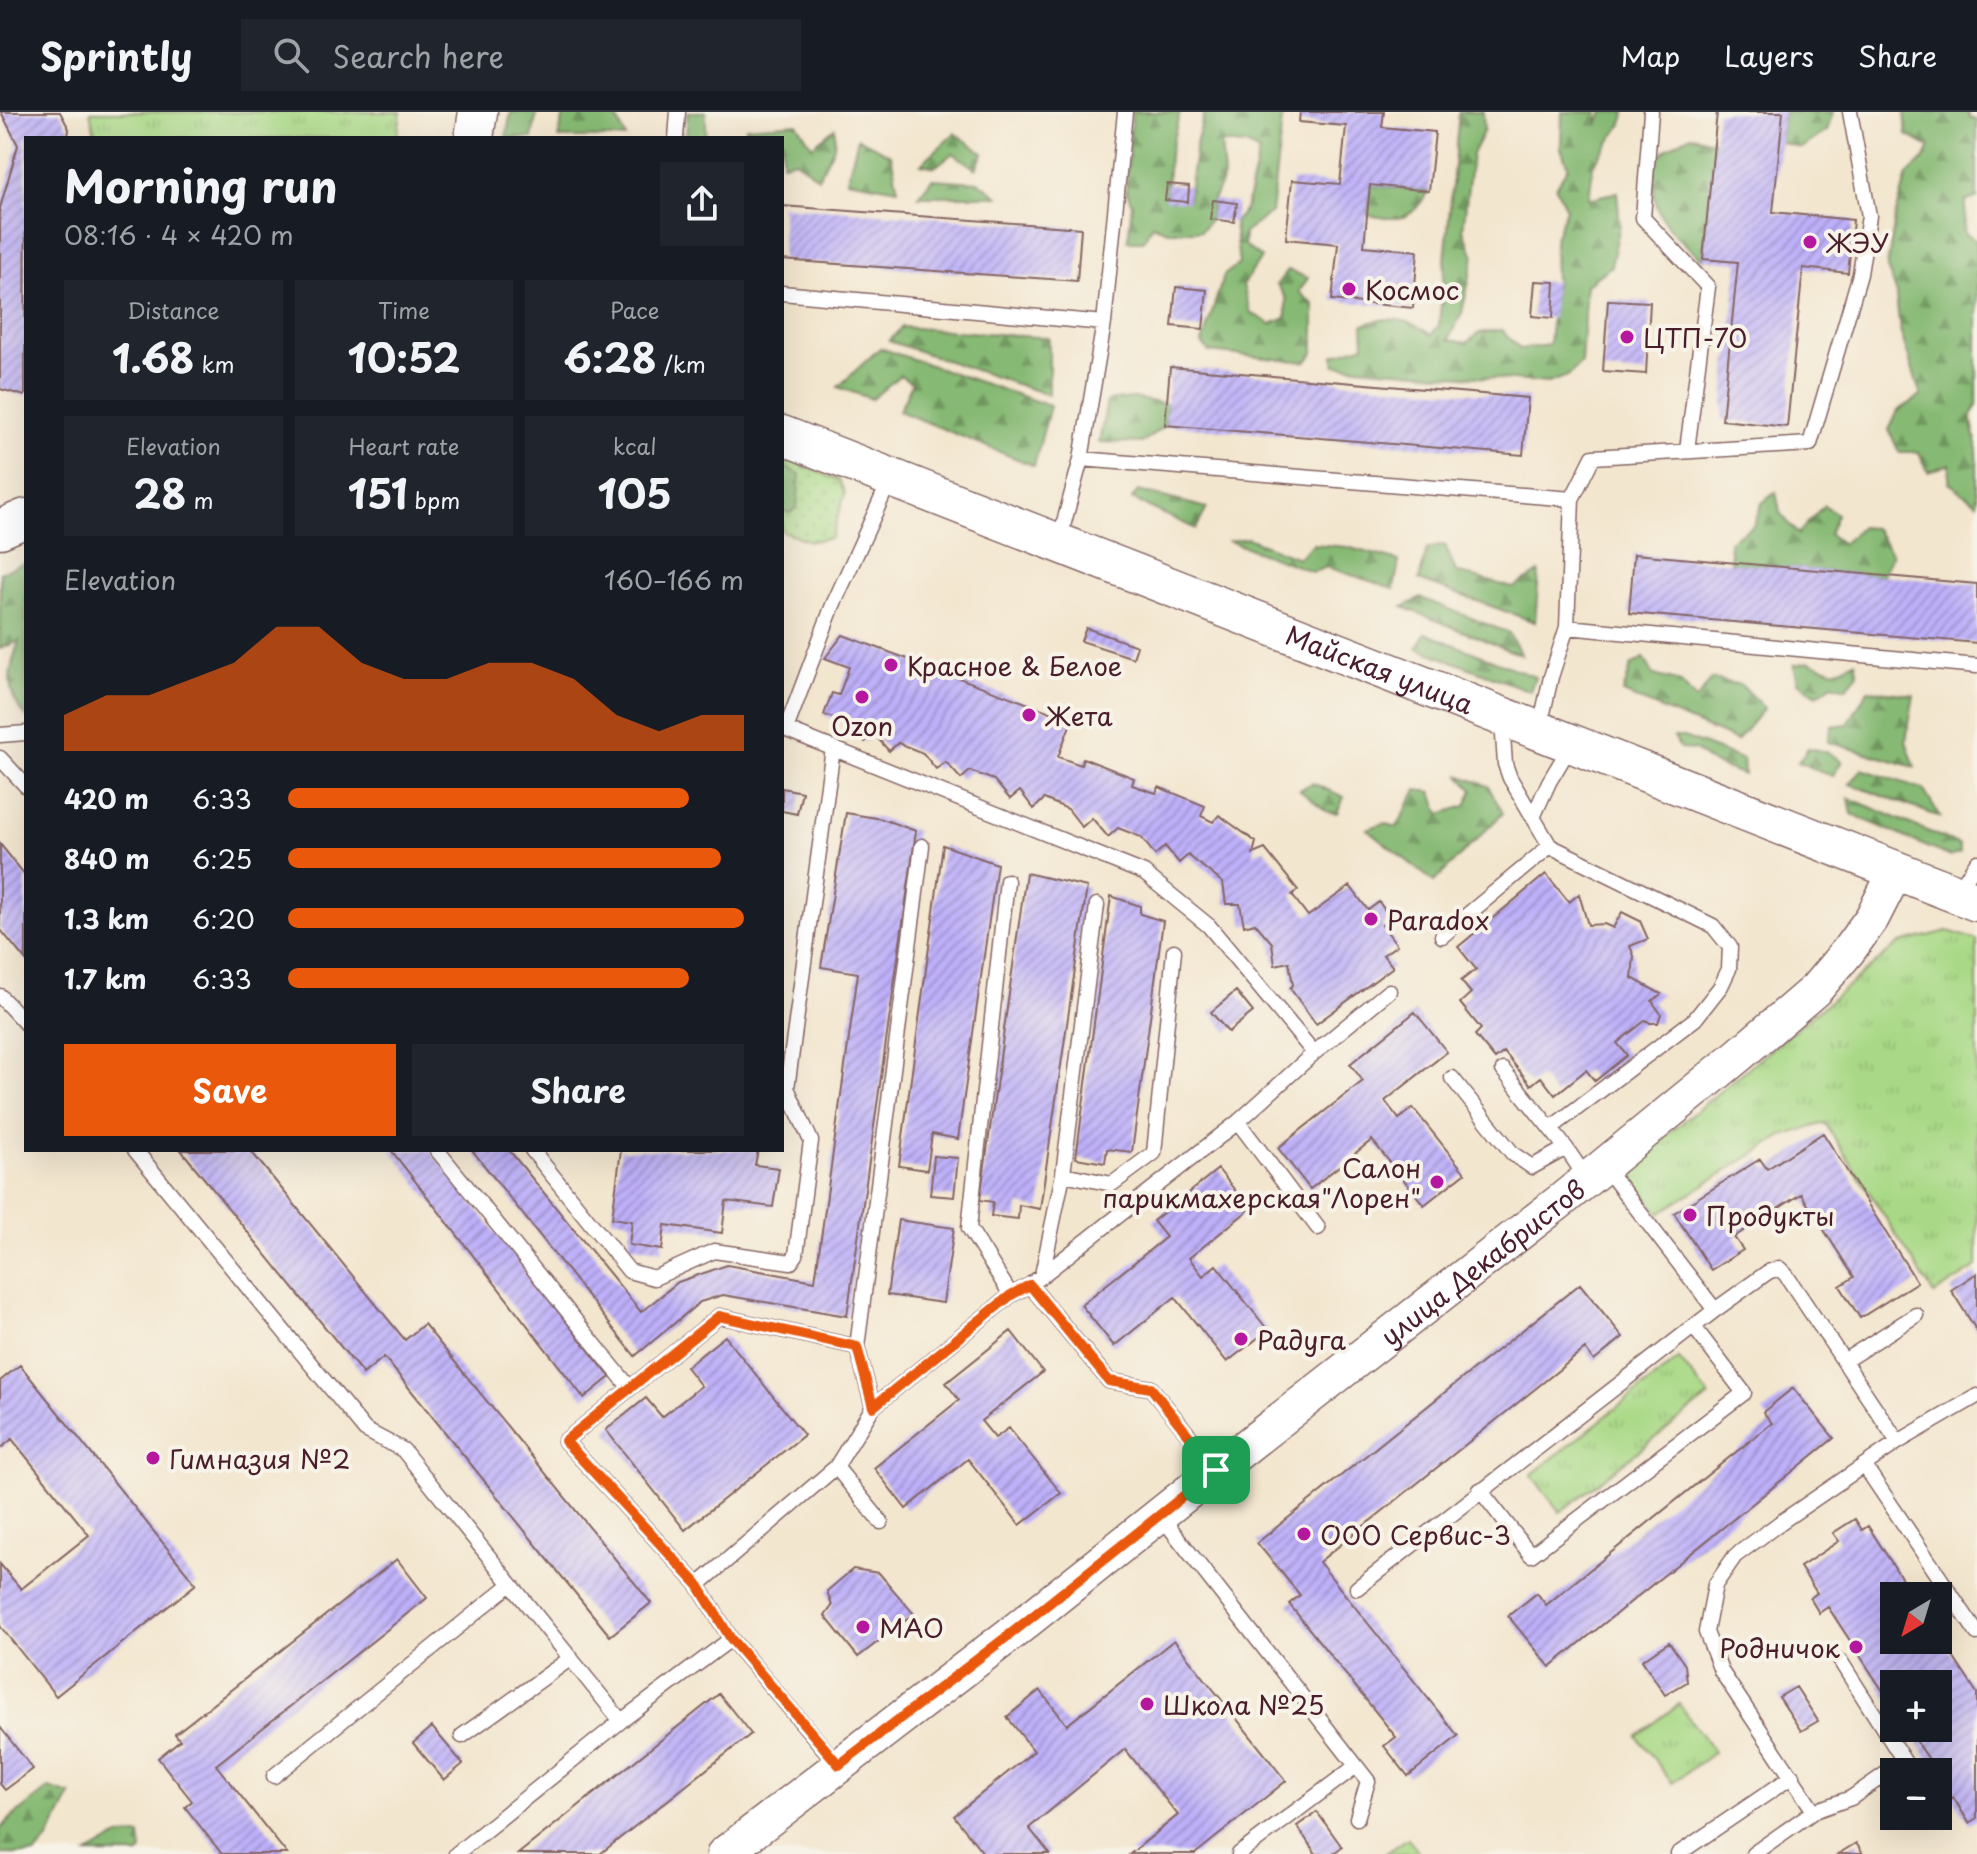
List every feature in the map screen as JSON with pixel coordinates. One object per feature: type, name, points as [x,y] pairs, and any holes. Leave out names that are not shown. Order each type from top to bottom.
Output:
[{"type":"main road","points":[[474,136],[478,112]]},
{"type":"main road","name":"Майская улица","points":[[784,436],[1897,869],[1970,885]]},
{"type":"main road","points":[[0,529],[24,519]]},
{"type":"street","name":"улица Декабристов","points":[[741,1846],[839,1765],[1595,1173],[1816,989],[1872,918],[1897,869]]},
{"type":"lane","points":[[676,136],[678,112]]},
{"type":"lane","points":[[1059,542],[1081,459],[1104,323],[1125,112]]},
{"type":"lane","points":[[1651,112],[1643,218],[1708,287],[1687,450]]},
{"type":"lane","points":[[1534,815],[1549,782],[1555,737],[1551,677],[1567,627],[1572,499],[1593,457],[1810,444],[1860,274],[1869,216],[1850,112]]},
{"type":"lane","points":[[784,293],[1104,323]]},
{"type":"lane","points":[[1081,459],[1572,499]]},
{"type":"lane","points":[[892,476],[833,605],[784,728],[1144,873],[1209,926],[1314,1053]]},
{"type":"lane","points":[[1567,627],[1977,666]]},
{"type":"lane","points":[[1501,716],[1505,764],[1510,778],[1550,846],[1713,926],[1730,947],[1729,969],[1721,986],[1695,1019],[1551,1128]]},
{"type":"lane","points":[[0,735],[24,733]]},
{"type":"lane","points":[[534,1152],[629,1271],[654,1278],[714,1251],[791,1262],[796,1255],[811,1141],[784,1088],[833,748]]},
{"type":"lane","points":[[0,758],[24,784]]},
{"type":"lane","points":[[873,1407],[857,1347],[922,846]]},
{"type":"lane","points":[[1442,936],[1550,846]]},
{"type":"lane","points":[[1007,881],[969,1228],[1011,1295]]},
{"type":"lane","points":[[1036,1280],[1063,1174],[1097,905]]},
{"type":"lane","points":[[1063,1174],[1112,1184],[1154,1153],[1174,951]]},
{"type":"lane","points":[[698,1585],[836,1467],[873,1407],[1011,1295],[1036,1280],[1238,1122],[1389,991]]},
{"type":"lane","points":[[0,996],[24,1022]]},
{"type":"lane","points":[[1503,1070],[1566,1148],[1595,1173],[1715,1310]]},
{"type":"lane","points":[[1452,1078],[1513,1154],[1532,1167],[1566,1148]]},
{"type":"lane","points":[[1238,1122],[1318,1228]]},
{"type":"lane","points":[[137,1152],[365,1430],[403,1450],[621,1721]]},
{"type":"lane","points":[[439,1152],[630,1388]]},
{"type":"lane","points":[[1357,1588],[1715,1310],[1768,1272],[1779,1268],[1898,1442]]},
{"type":"lane","points":[[1036,1280],[1109,1381],[1151,1388],[1216,1470]]},
{"type":"lane","points":[[1844,1361],[1916,1315]]},
{"type":"lane","points":[[839,1765],[731,1639],[698,1585],[565,1441],[719,1316],[857,1347]]},
{"type":"lane","points":[[1480,1490],[1531,1555],[1744,1393],[1694,1327]]},
{"type":"lane","points":[[1814,1811],[1721,1671],[1706,1632],[1715,1585],[1735,1556],[1898,1442],[1977,1396]]},
{"type":"lane","points":[[1864,1465],[1977,1633]]},
{"type":"lane","points":[[836,1467],[881,1522]]},
{"type":"lane","points":[[1160,1515],[1368,1781],[1357,1818]]},
{"type":"lane","points":[[274,1776],[511,1584]]},
{"type":"lane","points":[[456,1854],[621,1721],[731,1639]]},
{"type":"lane","points":[[462,1736],[571,1658]]},
{"type":"lane","points":[[1753,1854],[1814,1811],[1851,1798],[1904,1761],[1841,1662]]},
{"type":"lane","points":[[1239,1854],[1356,1766]]},
{"type":"lane","points":[[1678,1854],[1793,1776]]},
{"type":"green space","points":[[90,112],[401,112],[397,136],[96,136]]},
{"type":"green space","points":[[511,112],[537,112],[532,136],[506,136]]},
{"type":"green space","points":[[614,112],[625,136],[559,136],[564,115]]},
{"type":"green space","points":[[688,112],[706,112],[706,136],[686,136]]},
{"type":"green space","points":[[1132,112],[1180,112],[1169,155],[1166,199],[1188,201],[1196,144],[1205,112],[1283,112],[1271,213],[1244,233],[1244,245],[1261,258],[1243,285],[1250,312],[1271,324],[1286,318],[1286,298],[1277,284],[1288,270],[1308,278],[1299,292],[1314,305],[1314,353],[1306,362],[1209,352],[1202,343],[1224,275],[1239,264],[1234,222],[1245,210],[1259,152],[1246,145],[1221,143],[1224,177],[1213,200],[1210,219],[1201,231],[1168,231],[1152,225],[1143,241],[1128,241],[1132,204],[1126,190]]},
{"type":"green space","points":[[1459,112],[1483,112],[1484,130],[1472,154],[1463,229],[1474,256],[1462,313],[1448,340],[1467,343],[1479,333],[1502,330],[1520,349],[1549,345],[1555,282],[1554,241],[1566,209],[1556,187],[1568,167],[1561,148],[1562,112],[1598,112],[1598,125],[1603,112],[1626,112],[1622,124],[1593,165],[1589,199],[1617,192],[1620,225],[1611,266],[1586,285],[1581,363],[1568,376],[1548,383],[1335,365],[1334,355],[1364,345],[1363,325],[1398,320],[1415,325],[1431,335],[1439,325]]},
{"type":"green space","points":[[1783,112],[1833,112],[1827,131],[1801,148],[1780,142]]},
{"type":"green space","points":[[1905,112],[1968,112],[1970,118],[1977,120],[1977,198],[1966,201],[1964,234],[1977,241],[1977,405],[1971,418],[1977,445],[1977,503],[1949,483],[1950,464],[1928,472],[1919,452],[1899,452],[1889,430],[1898,411],[1921,396],[1900,330],[1895,288],[1887,268],[1895,218],[1907,175],[1925,158],[1930,147],[1907,135]]},
{"type":"green space","points":[[797,123],[812,146],[835,128],[834,147],[818,178],[796,160],[784,163],[784,136],[744,136],[746,127]]},
{"type":"green space","points":[[955,133],[983,153],[976,169],[953,153],[935,167],[921,164]]},
{"type":"green space","points":[[1691,135],[1715,142],[1703,259],[1668,226],[1661,216],[1654,194],[1654,169],[1658,157]]},
{"type":"green space","points":[[858,138],[891,155],[898,189],[847,180]]},
{"type":"green space","points":[[932,179],[979,182],[998,196],[919,196]]},
{"type":"green space","points":[[1370,185],[1429,191],[1410,213],[1389,218],[1367,215]]},
{"type":"green space","points":[[902,327],[1049,338],[1049,395],[889,341]]},
{"type":"green space","points":[[880,348],[1050,406],[1034,466],[899,411],[912,383],[900,375],[872,399],[838,387]]},
{"type":"green space","points":[[1133,398],[1167,404],[1165,425],[1142,443],[1099,442],[1107,401]]},
{"type":"green space","points":[[784,459],[839,480],[845,494],[831,538],[810,541],[784,532]]},
{"type":"green space","points":[[784,467],[800,474],[797,507],[790,513],[784,511]]},
{"type":"green space","points":[[1138,491],[1207,508],[1196,529],[1132,499]]},
{"type":"green space","points":[[1776,492],[1780,513],[1798,534],[1824,505],[1837,514],[1829,534],[1842,544],[1861,527],[1874,528],[1892,554],[1882,576],[1731,563],[1729,541],[1754,525],[1762,503]]},
{"type":"green space","points":[[1247,538],[1298,558],[1313,544],[1347,547],[1399,561],[1394,589],[1327,567],[1313,572],[1229,541]]},
{"type":"green space","points":[[1445,545],[1456,572],[1513,588],[1539,572],[1535,622],[1419,580],[1427,549]]},
{"type":"green space","points":[[24,563],[24,714],[14,698],[10,680],[19,641],[0,649],[0,573]]},
{"type":"green space","points":[[1421,598],[1509,633],[1521,655],[1403,607]]},
{"type":"green space","points":[[1425,633],[1535,677],[1530,691],[1417,648]]},
{"type":"green space","points":[[1644,658],[1654,675],[1680,682],[1696,700],[1712,679],[1741,685],[1764,708],[1737,741],[1623,693],[1631,666]]},
{"type":"green space","points":[[1855,661],[1858,674],[1846,688],[1832,684],[1817,695],[1798,682],[1794,665],[1809,662],[1835,671]]},
{"type":"green space","points":[[1868,690],[1914,695],[1906,741],[1915,767],[1828,742],[1832,726],[1848,724]]},
{"type":"green space","points":[[1674,737],[1684,737],[1743,760],[1744,775],[1712,763],[1695,750],[1680,749]]},
{"type":"green space","points":[[1808,748],[1827,752],[1842,761],[1833,776],[1798,762]]},
{"type":"green space","points":[[1862,769],[1923,789],[1940,817],[1850,784]]},
{"type":"green space","points":[[1459,775],[1488,786],[1503,813],[1434,882],[1367,829],[1384,823],[1397,827],[1417,790],[1432,792],[1440,814],[1466,806],[1473,790]]},
{"type":"green space","points":[[1312,783],[1344,797],[1337,813],[1328,812],[1299,790]]},
{"type":"green space","points":[[1849,798],[1960,845],[1960,853],[1950,857],[1852,814]]},
{"type":"green space","points":[[1948,931],[1977,940],[1977,1267],[1934,1294],[1825,1123],[1783,1136],[1659,1213],[1634,1181],[1639,1158],[1900,943]]},
{"type":"green space","points":[[1679,1359],[1709,1396],[1560,1512],[1531,1475]]},
{"type":"green space","points":[[1679,1704],[1714,1752],[1672,1783],[1637,1736]]},
{"type":"green space","points":[[49,1788],[71,1795],[47,1841],[36,1854],[0,1854],[0,1830]]},
{"type":"green space","points":[[140,1835],[142,1851],[139,1854],[88,1854],[119,1836]]},
{"type":"green space","points":[[1408,1838],[1420,1854],[1385,1854]]},
{"type":"building","points":[[1,112],[60,112],[69,129],[68,136],[24,136],[24,396],[0,389],[0,208],[18,145]]},
{"type":"building","points":[[1300,112],[1384,112],[1382,127],[1435,132],[1429,191],[1370,185],[1364,246],[1418,251],[1413,308],[1332,300],[1338,244],[1286,239],[1292,180],[1340,184],[1346,126],[1299,122]]},
{"type":"building","points":[[1717,112],[1783,112],[1773,212],[1853,220],[1848,273],[1803,268],[1787,427],[1722,420],[1738,262],[1703,259]]},
{"type":"building","points":[[1167,184],[1189,186],[1188,202],[1165,200]]},
{"type":"building","points":[[1213,200],[1237,203],[1234,222],[1210,219]]},
{"type":"building","points":[[784,206],[1081,228],[1077,281],[784,260]]},
{"type":"building","points":[[1535,281],[1555,282],[1553,318],[1532,316]]},
{"type":"building","points":[[1176,287],[1207,290],[1203,329],[1172,326]]},
{"type":"building","name":"ЦТП-70","points":[[1608,300],[1650,302],[1646,374],[1603,371]]},
{"type":"building","points":[[1170,367],[1528,398],[1523,455],[1165,425]]},
{"type":"building","points":[[1634,554],[1977,584],[1977,643],[1629,613]]},
{"type":"building","points":[[1086,628],[1137,646],[1133,658],[1081,641]]},
{"type":"building","points":[[843,635],[1072,720],[1058,757],[1081,765],[1083,758],[1134,778],[1132,785],[1156,793],[1159,787],[1205,806],[1201,816],[1213,822],[1219,815],[1256,842],[1253,854],[1265,849],[1298,890],[1292,895],[1308,916],[1350,886],[1368,910],[1379,902],[1391,919],[1382,925],[1397,945],[1383,955],[1393,967],[1316,1024],[1290,988],[1293,985],[1289,962],[1275,965],[1272,943],[1255,923],[1244,926],[1240,904],[1226,904],[1223,883],[1188,855],[1179,863],[1165,846],[1155,855],[1141,837],[1118,828],[1108,837],[1092,818],[1082,827],[1068,809],[1044,799],[1034,809],[1020,791],[1010,799],[994,780],[970,771],[961,779],[946,762],[936,769],[923,753],[898,743],[889,751],[874,734],[865,742],[850,724],[824,715],[832,693],[839,695],[849,667],[825,658]]},
{"type":"building","points":[[784,788],[802,792],[797,814],[784,811]]},
{"type":"building","points":[[846,813],[882,819],[916,831],[847,1316],[723,1295],[700,1302],[635,1356],[474,1152],[511,1152],[641,1312],[678,1282],[727,1265],[815,1281],[858,973],[821,967]]},
{"type":"building","points":[[0,844],[24,874],[24,959],[0,929]]},
{"type":"building","points":[[943,845],[997,864],[958,1139],[932,1134],[927,1170],[899,1166]]},
{"type":"building","points":[[1026,873],[1087,887],[1040,1209],[1019,1205],[1018,1219],[991,1216],[993,1202],[980,1200]]},
{"type":"building","points":[[1546,874],[1569,902],[1579,894],[1588,925],[1604,924],[1613,928],[1622,912],[1640,921],[1648,939],[1630,946],[1634,956],[1632,978],[1661,994],[1652,1001],[1661,1014],[1658,1023],[1646,1020],[1617,1043],[1627,1055],[1595,1081],[1586,1070],[1555,1095],[1541,1077],[1531,1085],[1504,1052],[1495,1059],[1475,1035],[1481,1029],[1460,1003],[1471,993],[1461,981],[1476,969],[1458,947]]},
{"type":"building","points":[[1111,896],[1140,906],[1140,914],[1163,921],[1132,1152],[1107,1149],[1105,1163],[1076,1158]]},
{"type":"building","points":[[1236,991],[1253,1012],[1228,1032],[1211,1012]]},
{"type":"building","points":[[1415,1012],[1447,1052],[1385,1101],[1399,1119],[1413,1108],[1465,1173],[1424,1205],[1372,1140],[1310,1189],[1278,1148],[1363,1081],[1350,1064]]},
{"type":"building","points":[[1823,1133],[1917,1282],[1860,1318],[1840,1286],[1854,1277],[1801,1194],[1734,1237],[1743,1250],[1711,1270],[1674,1213],[1760,1159],[1767,1169]]},
{"type":"building","points":[[183,1152],[252,1152],[405,1340],[424,1324],[651,1603],[610,1636],[384,1357],[363,1374]]},
{"type":"building","points":[[393,1152],[432,1152],[610,1377],[584,1398]]},
{"type":"building","points":[[621,1152],[758,1152],[755,1165],[779,1168],[773,1207],[726,1201],[722,1233],[665,1225],[662,1250],[629,1245],[632,1221],[612,1218]]},
{"type":"building","points":[[934,1156],[958,1158],[954,1197],[930,1195]]},
{"type":"building","points":[[1218,1169],[1250,1209],[1189,1258],[1203,1276],[1216,1265],[1268,1330],[1227,1362],[1175,1297],[1114,1346],[1081,1305],[1166,1237],[1153,1221]]},
{"type":"building","points":[[898,1220],[954,1228],[943,1303],[887,1295]]},
{"type":"building","points":[[1977,1273],[1977,1331],[1951,1290]]},
{"type":"building","points":[[1580,1284],[1623,1337],[1594,1361],[1585,1349],[1319,1562],[1458,1736],[1408,1776],[1384,1746],[1396,1737],[1289,1604],[1300,1595],[1257,1543]]},
{"type":"building","points":[[1011,1331],[1043,1372],[981,1421],[995,1438],[1009,1428],[1061,1493],[1020,1525],[968,1459],[906,1509],[874,1468],[959,1400],[946,1383]]},
{"type":"building","points":[[725,1336],[804,1435],[685,1530],[606,1430],[646,1398],[662,1417],[701,1386],[686,1367]]},
{"type":"building","points":[[20,1365],[196,1584],[56,1696],[0,1626],[0,1564],[21,1589],[89,1535],[12,1439],[0,1449],[0,1381]]},
{"type":"building","points":[[1793,1388],[1834,1438],[1550,1667],[1508,1616],[1537,1593],[1546,1605],[1772,1423],[1763,1412]]},
{"type":"building","points":[[1855,1519],[1862,1530],[1868,1526],[1904,1582],[1880,1582],[1880,1654],[1951,1654],[1977,1693],[1977,1818],[1969,1823],[1952,1798],[1952,1758],[1928,1758],[1917,1742],[1952,1742],[1952,1670],[1880,1670],[1880,1687],[1828,1607],[1819,1613],[1810,1598],[1817,1593],[1800,1567],[1839,1541],[1833,1533]]},
{"type":"building","points":[[397,1559],[427,1598],[216,1765],[287,1854],[222,1854],[185,1807],[192,1801],[158,1758],[180,1740],[175,1734]]},
{"type":"building","points":[[853,1569],[879,1573],[914,1614],[858,1657],[825,1616],[832,1606],[827,1591]]},
{"type":"building","points":[[1174,1640],[1286,1781],[1195,1854],[1130,1854],[1178,1815],[1125,1749],[1029,1828],[1050,1854],[984,1854],[954,1816],[1034,1751],[1007,1717],[1040,1690],[1067,1725]]},
{"type":"building","points":[[1669,1642],[1685,1665],[1687,1682],[1665,1695],[1642,1660]]},
{"type":"building","points":[[1796,1687],[1818,1721],[1801,1731],[1779,1697]]},
{"type":"building","points":[[719,1694],[751,1734],[600,1854],[518,1854]]},
{"type":"building","points":[[0,1727],[33,1769],[5,1790],[0,1784]]},
{"type":"building","points":[[432,1727],[463,1764],[444,1780],[413,1743]]},
{"type":"building","points":[[1317,1812],[1342,1847],[1332,1854],[1316,1854],[1297,1826]]},
{"type":"building","points":[[1856,1843],[1863,1854],[1838,1854]]},
{"type":"place","name":"ЖЭУ","points":[[1810,242]]},
{"type":"place","name":"Космос","points":[[1349,289]]},
{"type":"place","name":"ЦТП-70","points":[[1627,337]]},
{"type":"place","name":"Красное & Белое","points":[[891,665]]},
{"type":"place","name":"Ozon","points":[[862,697]]},
{"type":"place","name":"Жета","points":[[1029,715]]},
{"type":"place","name":"Paradox","points":[[1371,919]]},
{"type":"place","name":"Салон парикмахерская\"Лорен\"","points":[[1437,1182]]},
{"type":"place","name":"Продукты","points":[[1690,1215]]},
{"type":"place","name":"Радуга","points":[[1241,1339]]},
{"type":"place","name":"Гимназия №2","points":[[153,1458]]},
{"type":"place","name":"ООО Сервис-3","points":[[1304,1534]]},
{"type":"place","name":"МАО","points":[[863,1627]]},
{"type":"place","name":"Родничок","points":[[1856,1647]]},
{"type":"place","name":"Школа №25","points":[[1147,1704]]},
{"type":"route","points":[[1030,1285],[1109,1381],[1151,1388],[1216,1470],[1013,1632],[839,1765],[731,1639],[698,1585],[565,1441],[719,1316],[857,1347],[873,1407],[1011,1295],[1030,1285]]}]
